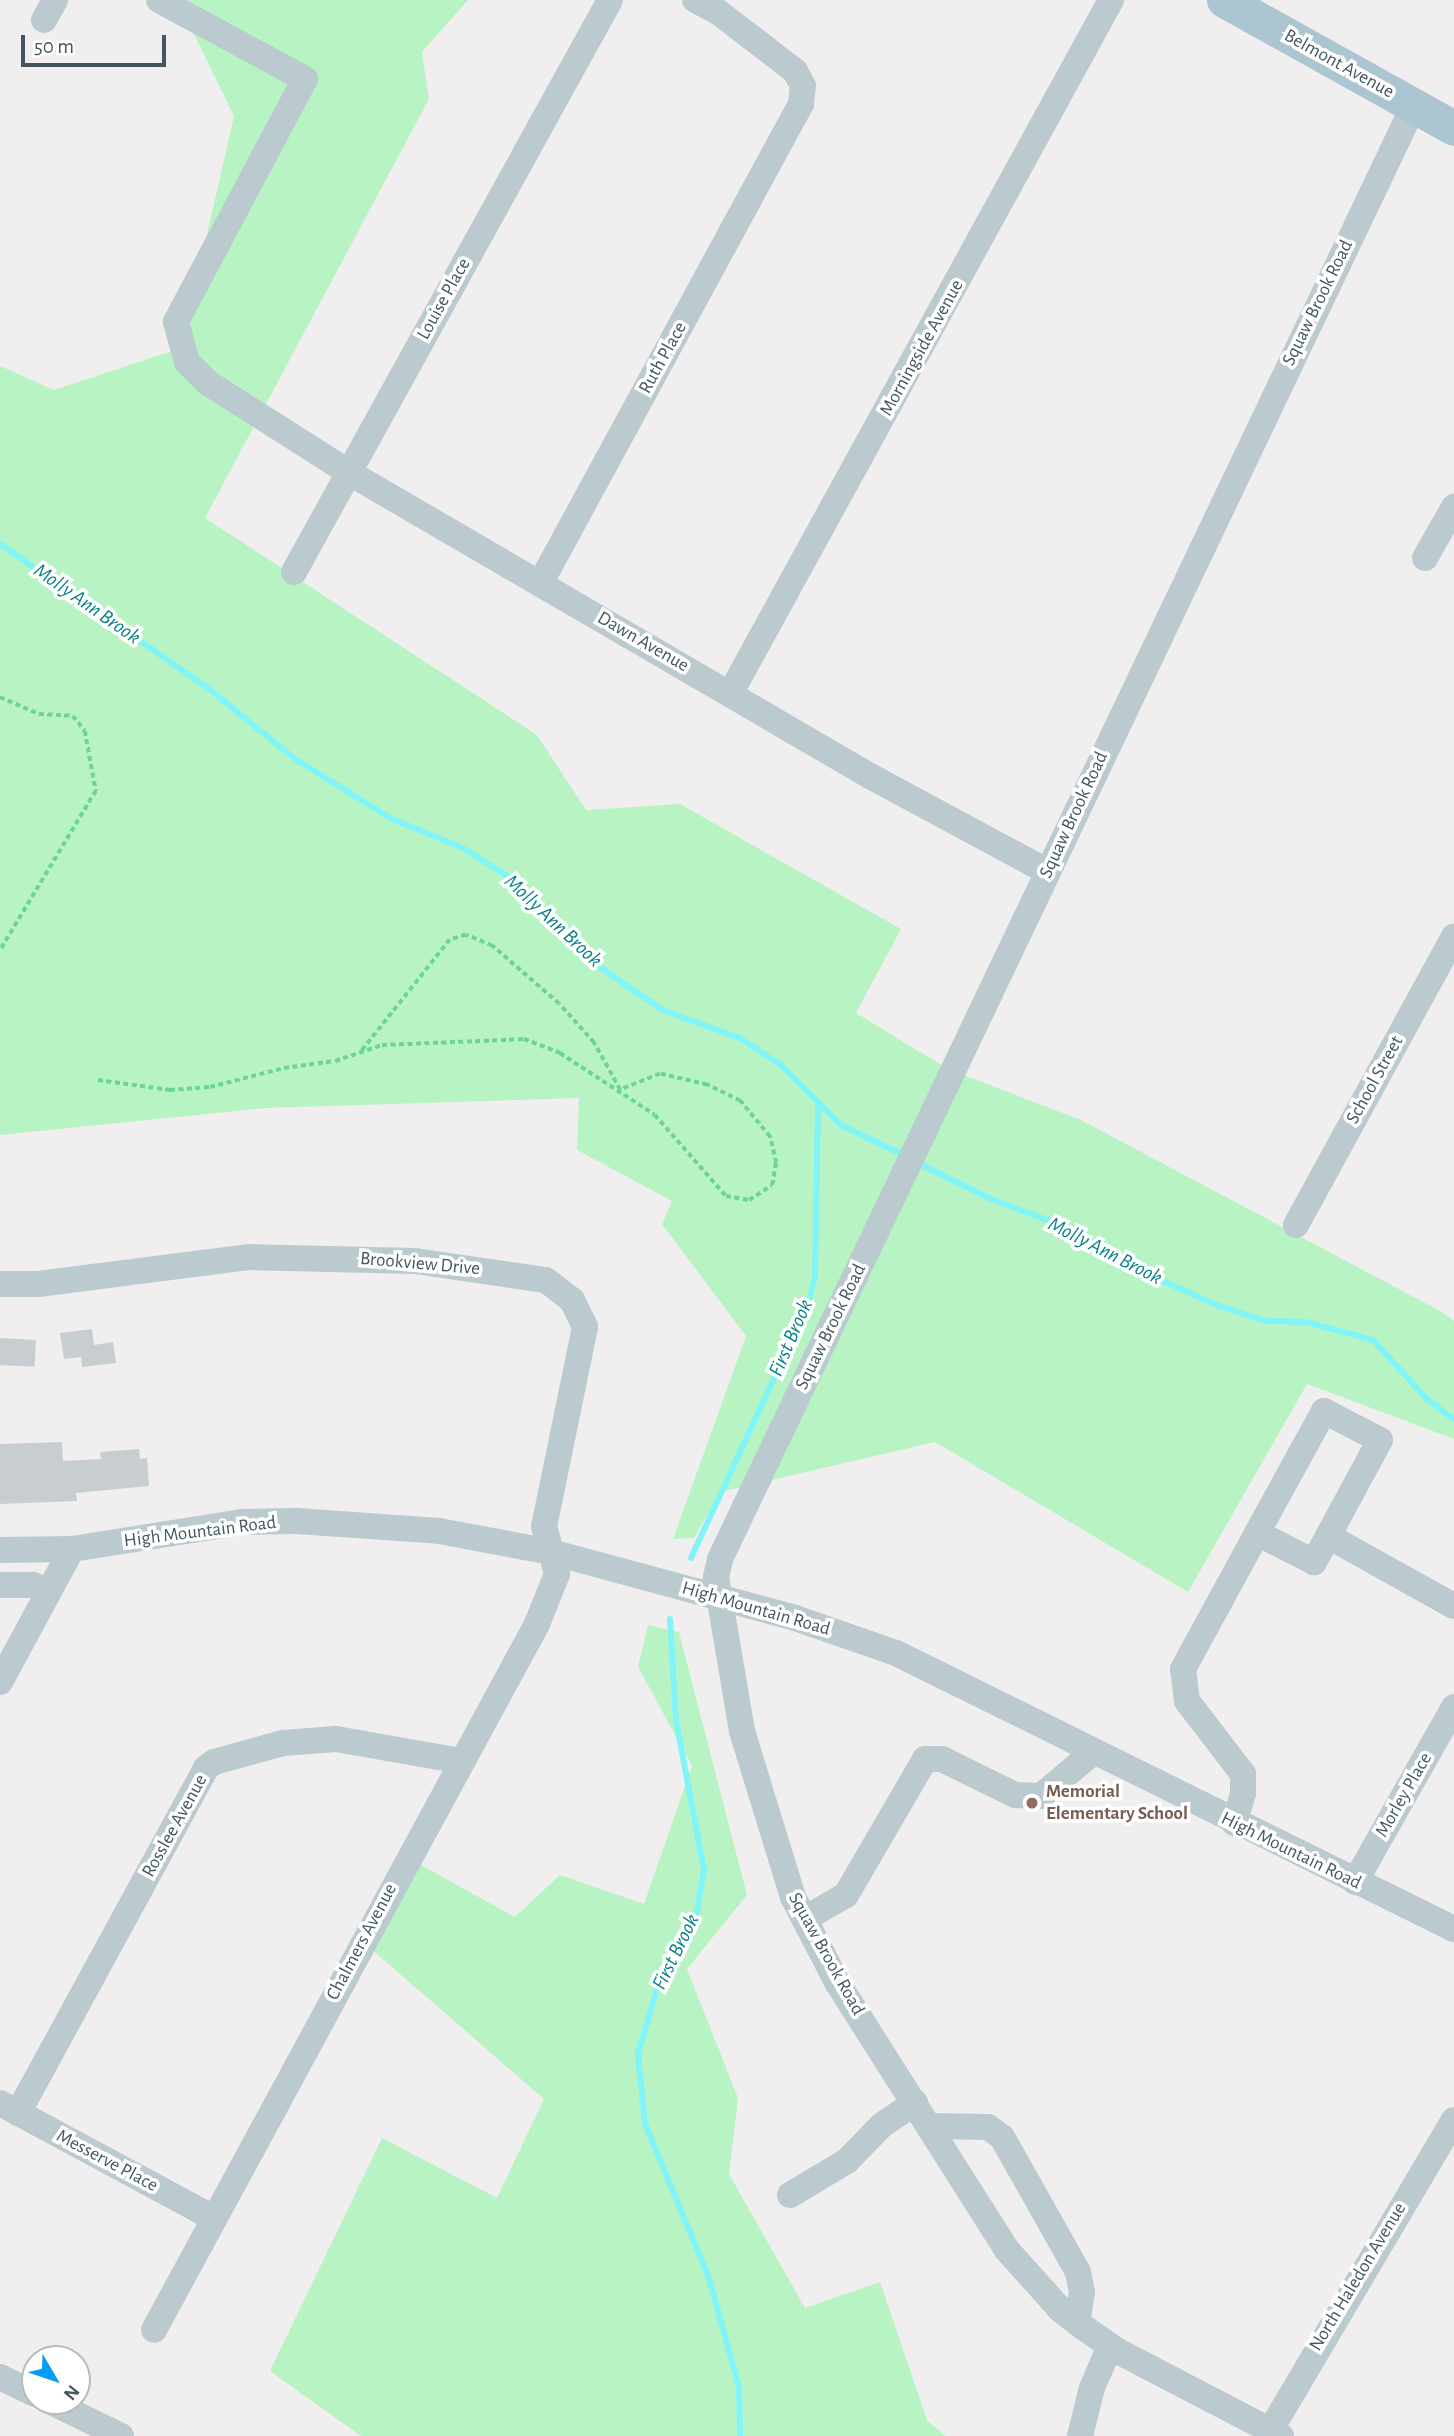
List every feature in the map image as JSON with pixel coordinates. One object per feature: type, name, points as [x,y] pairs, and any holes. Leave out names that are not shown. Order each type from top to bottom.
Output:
[{"type":"main road","name":"Belmont Avenue","points":[[1224,0],[1454,128]]},
{"type":"street","name":"Dawn Avenue","points":[[159,0],[305,79],[176,322],[187,362],[208,383],[348,472],[870,776],[1048,872]]},
{"type":"street","name":"Louise Place","points":[[294,572],[610,0]]},
{"type":"street","name":"Ruth Place","points":[[541,582],[785,134],[803,95],[795,71],[718,12],[695,0]]},
{"type":"street","name":"Morningside Avenue","points":[[730,694],[1111,0]]},
{"type":"street","name":"Squaw Brook Road","points":[[1272,2434],[1111,2346],[1077,2323],[1007,2250],[838,1984],[804,1919],[762,1808],[742,1731],[718,1597],[720,1559],[1414,105]]},
{"type":"street","points":[[1425,558],[1454,507]]},
{"type":"street","name":"School Street","points":[[1296,1225],[1454,936]]},
{"type":"street","name":"Brookview Drive","points":[[0,1284],[38,1284],[282,1256],[415,1261],[546,1280],[572,1300],[585,1327],[544,1526],[551,1552]]},
{"type":"street","points":[[1234,1823],[1243,1793],[1243,1774],[1187,1701],[1183,1669],[1257,1532],[1324,1411],[1380,1440],[1314,1562],[1257,1532]]},
{"type":"street","name":"High Mountain Road","points":[[10,1550],[72,1549],[242,1522],[297,1521],[439,1531],[551,1552],[718,1597],[896,1653],[1092,1753],[1454,1929]]},
{"type":"street","points":[[1328,1536],[1454,1606]]},
{"type":"street","points":[[0,1682],[72,1549]]},
{"type":"street","points":[[10,1550],[1,1588],[33,1585],[48,1592]]},
{"type":"street","name":"Chalmers Avenue","points":[[153,2330],[537,1624],[557,1574],[551,1552]]},
{"type":"street","name":"Morley Place","points":[[1355,1882],[1454,1707]]},
{"type":"street","name":"Rosslee Avenue","points":[[9,2108],[206,1769],[214,1762],[283,1743],[336,1739],[461,1761]]},
{"type":"street","points":[[804,1919],[846,1895],[914,1770],[925,1759],[942,1759],[1015,1796],[1041,1796],[1092,1753]]},
{"type":"street","name":"Messerve Place","points":[[9,2108],[214,2218]]},
{"type":"street","points":[[790,2195],[847,2161],[882,2125],[922,2114],[988,2127],[1002,2137],[1078,2272],[1082,2292],[1077,2323]]},
{"type":"street","name":"North Haledon Avenue","points":[[1272,2434],[1454,2120]]},
{"type":"street","points":[[1080,2436],[1093,2388],[1111,2346]]},
{"type":"street","points":[[0,2377],[21,2387]]},
{"type":"street","points":[[78,2415],[121,2436]]},
{"type":"path","points":[[0,697],[39,714],[73,716],[85,732],[96,791],[0,951]]},
{"type":"path","points":[[361,1052],[450,940],[466,935],[492,946],[559,1004],[594,1043],[620,1090]]},
{"type":"path","points":[[98,1080],[170,1090],[210,1087],[382,1045],[524,1039],[560,1053],[655,1115],[726,1196],[749,1200],[772,1185],[776,1163],[770,1138],[740,1101],[707,1085],[660,1074],[620,1090]]},
{"type":"green space","points":[[177,0],[468,0],[422,52],[429,99],[205,518],[537,735],[586,810],[680,804],[901,929],[856,1013],[948,1069],[1081,1120],[1442,1312],[1454,1321],[1454,1439],[1307,1384],[1188,1592],[935,1442],[720,1492],[694,1538],[673,1539],[746,1336],[662,1224],[672,1201],[577,1150],[579,1098],[266,1108],[0,1135],[0,366],[54,390],[181,348],[234,116]]},
{"type":"green space","points":[[648,1625],[679,1632],[747,1895],[687,1969],[738,2098],[729,2174],[805,2308],[880,2282],[927,2420],[945,2436],[361,2436],[270,2371],[382,2138],[497,2198],[544,2099],[362,1941],[412,1860],[515,1917],[560,1875],[644,1904],[692,1766],[638,1667]]},
{"type":"building","points":[[92,1329],[94,1345],[113,1342],[116,1363],[82,1367],[81,1357],[64,1359],[60,1333]]},
{"type":"building","points":[[0,1338],[36,1340],[35,1367],[0,1365]]},
{"type":"building","points":[[62,1442],[63,1461],[101,1459],[100,1452],[139,1449],[140,1459],[147,1458],[149,1486],[76,1493],[77,1501],[0,1504],[0,1444]]},
{"type":"waterway","name":"Molly Ann Brook","points":[[0,544],[208,688],[295,759],[390,818],[463,848],[512,879],[587,958],[662,1010],[740,1038],[781,1065],[841,1125],[905,1156]]},
{"type":"waterway","name":"First Brook","points":[[691,1558],[807,1307],[815,1277],[818,1101]]},
{"type":"waterway","name":"Molly Ann Brook","points":[[918,1163],[991,1199],[1066,1227],[1150,1275],[1219,1306],[1266,1321],[1306,1322],[1373,1340],[1427,1399],[1454,1419]]},
{"type":"waterway","name":"First Brook","points":[[670,1619],[676,1720],[704,1869],[696,1918],[676,1962],[657,1989],[638,2054],[645,2124],[709,2278],[739,2387],[740,2436]]},
{"type":"place","name":"Memorial Elementary School","points":[[1032,1803]]}]
